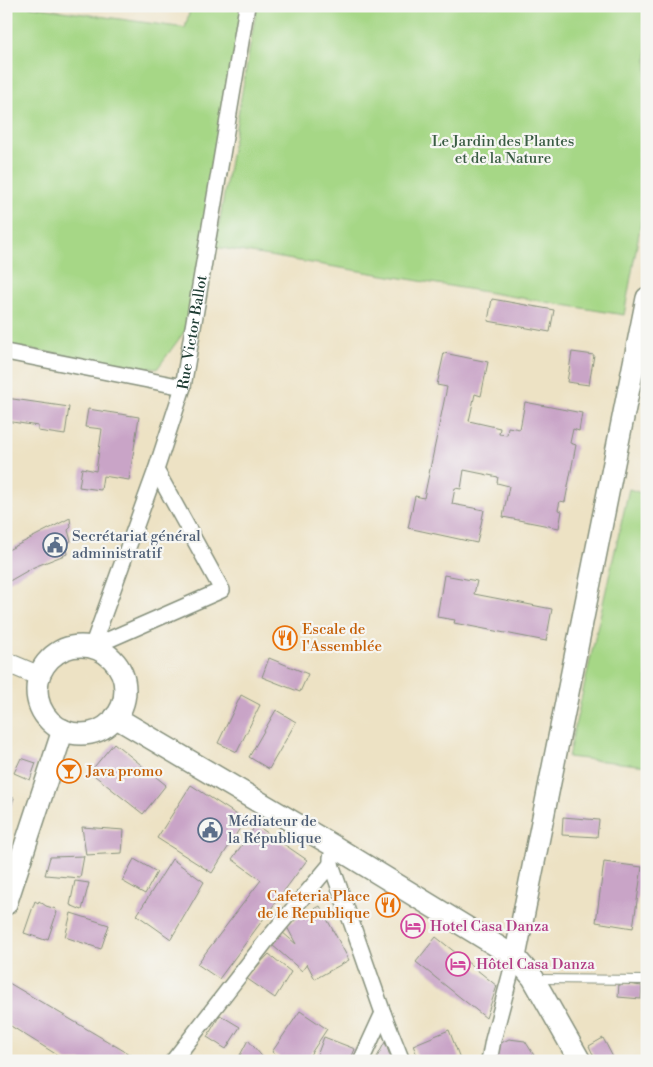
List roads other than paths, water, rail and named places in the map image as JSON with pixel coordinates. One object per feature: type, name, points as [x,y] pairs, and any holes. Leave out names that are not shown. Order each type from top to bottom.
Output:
[{"type":"main road","points":[[515,957],[645,320],[647,298]]},
{"type":"main road","points":[[77,646],[92,647],[111,658],[120,669],[124,683],[124,697],[115,717],[105,726],[92,732],[77,734],[57,727],[48,719],[38,702],[39,676],[46,663],[63,649],[77,646]]},
{"type":"main road","points":[[115,717],[331,854],[515,957],[533,978],[580,1061]]},
{"type":"main road","points":[[6,904],[63,730]]},
{"type":"street","name":"Rue Victor Ballot","points":[[92,647],[156,470],[183,387],[247,6]]},
{"type":"street","points":[[6,352],[183,387]]},
{"type":"street","points":[[92,647],[222,590],[156,470]]},
{"type":"street","points":[[6,662],[39,676]]},
{"type":"street","points":[[331,854],[383,1013],[402,1061]]},
{"type":"street","points":[[174,1061],[331,854]]},
{"type":"street","points":[[489,1061],[515,957]]},
{"type":"street","points":[[361,1061],[383,1013]]},
{"type":"lane","points":[[533,978],[647,980]]},
{"type":"place","name":"Secrétariat général administratif","points":[[55,545]]},
{"type":"place","name":"Escale de l'Assemblée","points":[[285,638]]},
{"type":"place","name":"Java promo","points":[[69,771]]},
{"type":"place","name":"Médiateur de la République","points":[[210,830]]},
{"type":"place","name":"Cafeteria Place de le Republique","points":[[388,905]]},
{"type":"place","name":"Hotel Casa Danza","points":[[413,926]]},
{"type":"place","name":"Hôtel Casa Danza","points":[[458,964]]},
{"type":"park label","name":"Le Jardin des Plantes et de la Nature","points":[[503,150]]}]
